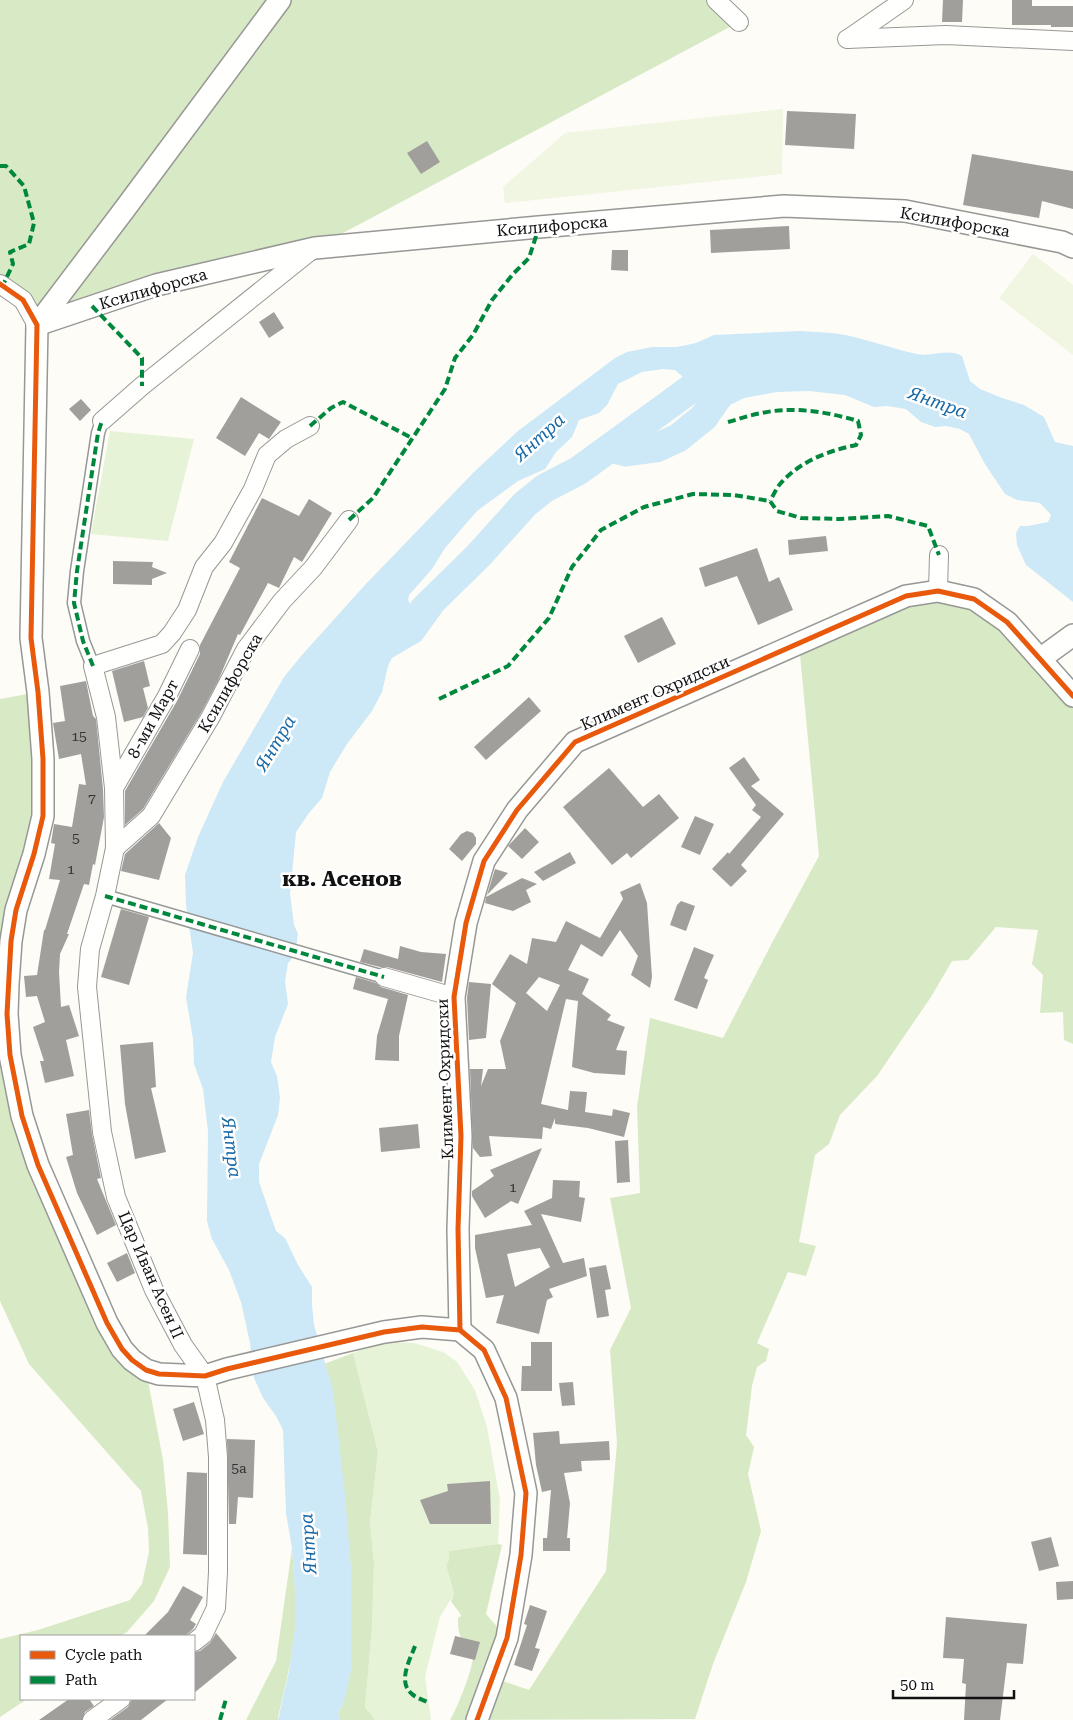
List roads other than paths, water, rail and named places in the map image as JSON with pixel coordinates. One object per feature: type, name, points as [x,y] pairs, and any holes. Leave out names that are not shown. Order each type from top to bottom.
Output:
[{"type":"street","points":[[37,325],[280,0]]},
{"type":"street","points":[[716,0],[738,22]]},
{"type":"street","points":[[904,0],[847,39],[946,35],[1073,41]]},
{"type":"street","name":"Ксилифорска","points":[[37,325],[156,285],[315,248],[784,206],[906,212],[1062,242],[1073,247]]},
{"type":"street","points":[[310,426],[286,439],[268,455],[253,490],[222,544],[204,567],[188,610],[172,633],[162,644],[93,666],[83,641],[74,603],[77,571],[98,433],[102,421],[142,386],[315,248]]},
{"type":"street","points":[[0,284],[23,300],[37,325],[31,638],[38,692],[42,759],[42,816],[34,854],[16,910],[11,941],[7,1014],[10,1055],[22,1116],[38,1165],[107,1323],[122,1349],[132,1360],[146,1370],[159,1374],[205,1376],[227,1369],[384,1332],[422,1327],[460,1330],[484,1350],[506,1398],[526,1493],[521,1556],[508,1638],[478,1720]]},
{"type":"street","name":"Ксилифорска","points":[[115,848],[152,816],[210,718],[246,649],[282,601],[313,568],[349,520]]},
{"type":"street","points":[[938,554],[938,591]]},
{"type":"street","name":"Климент Охридски","points":[[460,1330],[458,1229],[461,1136],[454,997],[466,922],[484,861],[517,810],[575,742],[906,596],[938,591],[974,599],[1007,622],[1073,696]]},
{"type":"street","points":[[1040,659],[1066,640]]},
{"type":"street","name":"8-ми Март","points":[[114,788],[168,696],[190,649]]},
{"type":"street","name":"Цар Иван Асен II","points":[[93,666],[106,717],[114,788],[115,848],[105,896],[90,949],[87,986],[102,1132],[116,1197],[154,1290],[183,1345],[205,1376],[215,1420],[218,1457],[218,1572],[216,1608],[202,1635],[195,1641]]},
{"type":"street","points":[[105,896],[454,997]]},
{"type":"street","points":[[92,1720],[120,1700]]},
{"type":"water","name":"Янтра","points":[[799,331],[845,335],[923,355],[957,354],[962,356],[970,381],[980,389],[1024,405],[1044,417],[1055,442],[1073,446],[1073,602],[1026,565],[1017,545],[1016,533],[1020,526],[1048,522],[1051,515],[1040,503],[1017,500],[1005,494],[985,464],[969,434],[960,429],[946,426],[935,427],[921,422],[906,409],[887,406],[874,407],[845,395],[809,391],[777,392],[744,398],[732,404],[720,403],[709,398],[695,396],[682,401],[675,401],[675,397],[682,386],[682,376],[675,370],[663,369],[642,372],[618,384],[607,405],[599,413],[579,420],[572,437],[556,452],[545,469],[518,481],[477,511],[445,548],[432,569],[409,595],[408,600],[411,605],[417,606],[448,578],[455,586],[446,595],[442,604],[442,612],[421,641],[392,658],[388,666],[382,692],[372,711],[347,744],[330,772],[322,798],[296,832],[290,894],[294,925],[298,934],[295,955],[288,963],[285,981],[288,1004],[275,1037],[271,1062],[277,1076],[280,1098],[278,1115],[259,1164],[259,1182],[276,1231],[285,1238],[298,1265],[312,1287],[314,1325],[333,1390],[351,1568],[351,1670],[343,1705],[338,1712],[340,1720],[278,1720],[289,1671],[295,1628],[295,1590],[292,1548],[286,1513],[283,1430],[263,1398],[254,1378],[250,1343],[241,1302],[229,1270],[212,1239],[207,1221],[208,1131],[203,1089],[194,1064],[193,1039],[186,997],[193,953],[186,905],[185,875],[198,837],[223,782],[284,677],[364,586],[474,472],[518,431],[615,358],[627,352],[652,347],[677,347],[696,343],[714,335]]},
{"type":"waterway","points":[[610,448],[626,452],[656,448],[678,438],[704,417],[739,371]]},
{"type":"waterway","points":[[424,609],[479,555],[525,504],[545,488],[578,471],[707,377]]},
{"type":"district","name":"кв. Асенов","points":[[342,879]]}]
